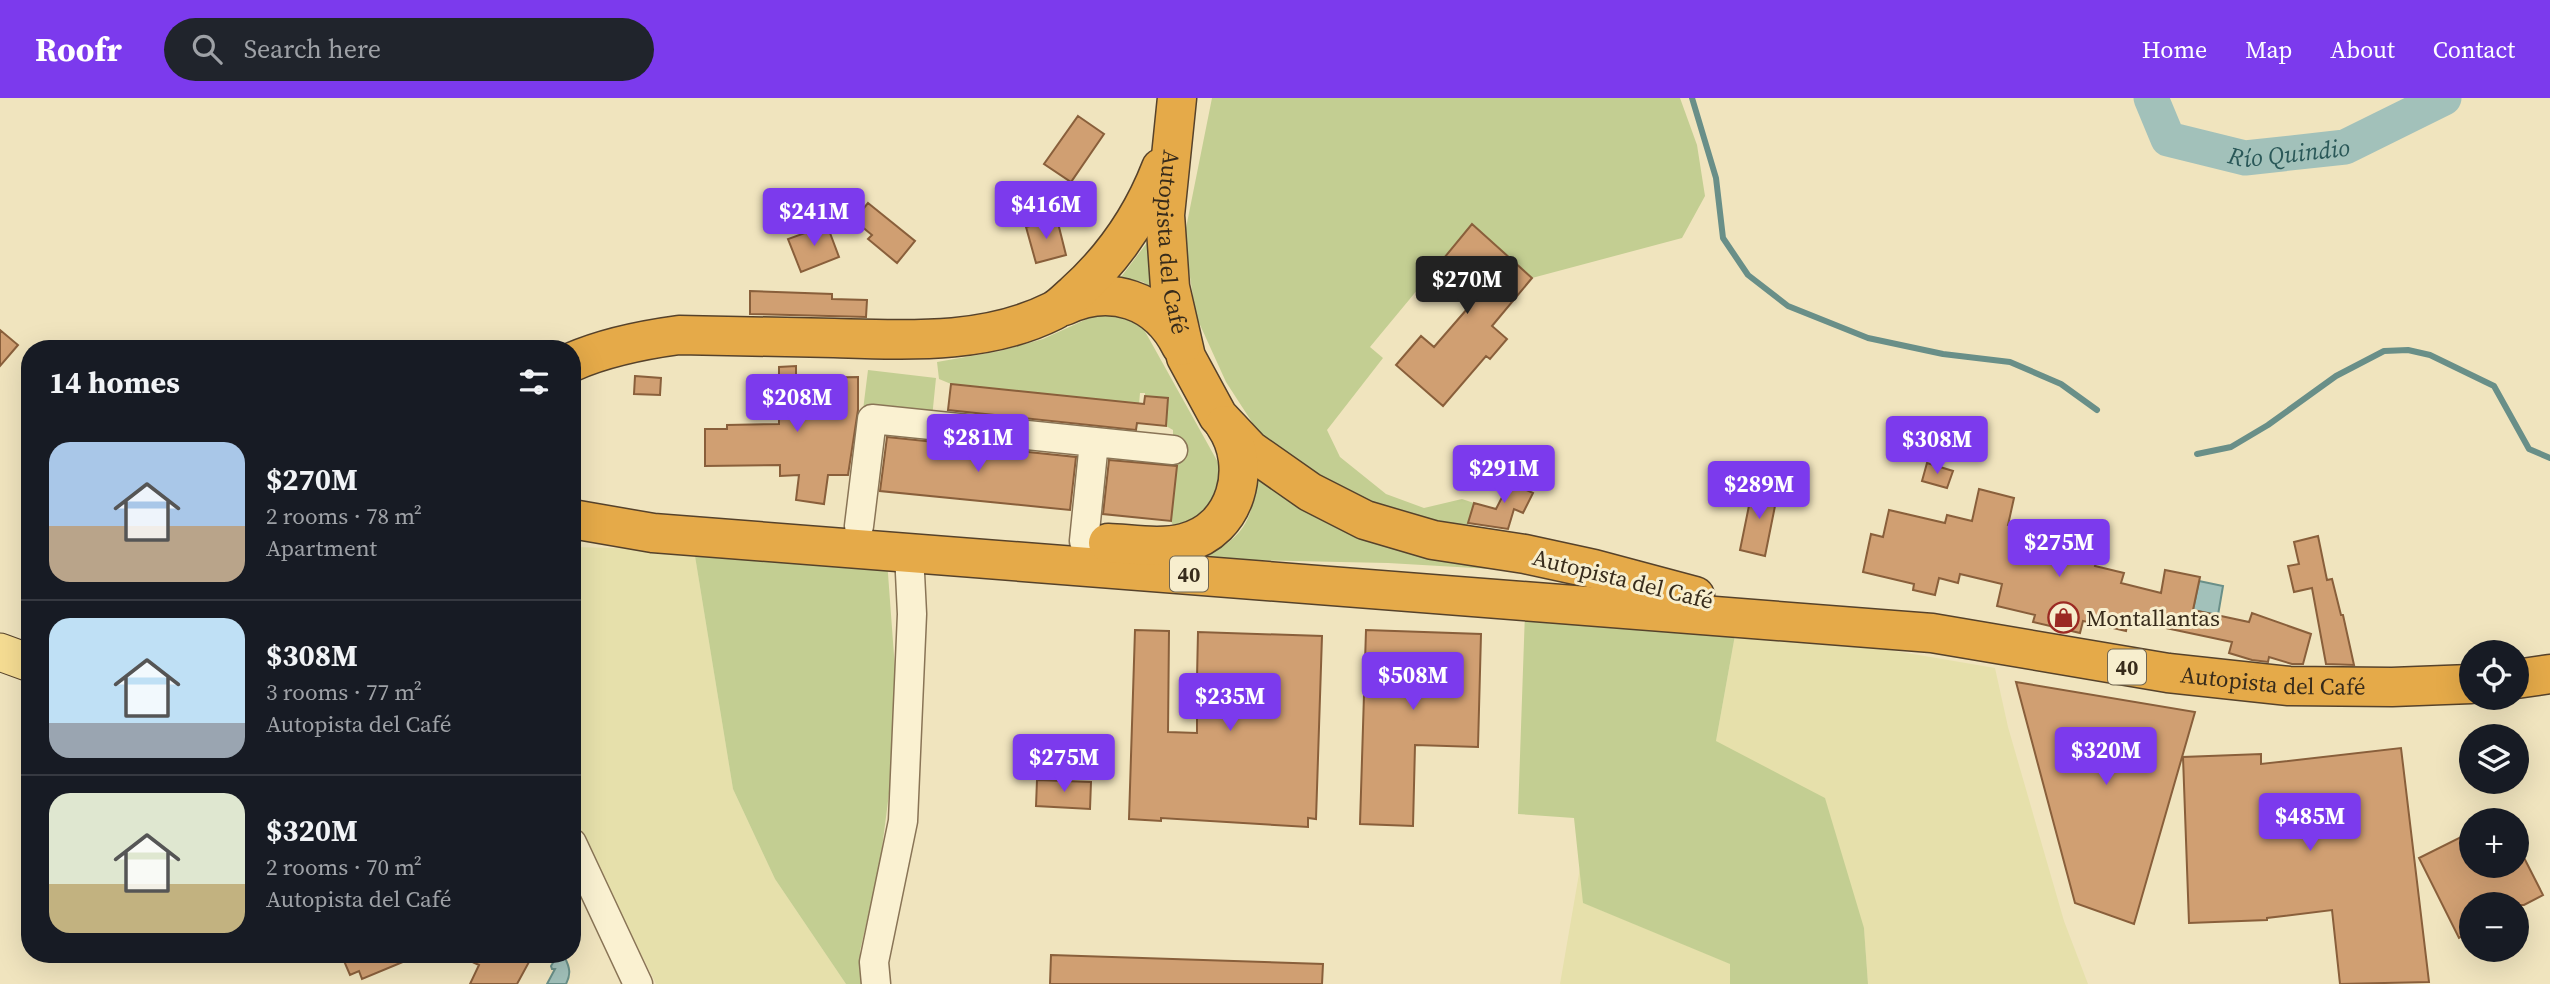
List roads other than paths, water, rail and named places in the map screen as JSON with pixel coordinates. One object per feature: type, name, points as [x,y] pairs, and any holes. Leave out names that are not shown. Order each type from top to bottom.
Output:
[{"type":"highway","name":"40","points":[[1171,144],[1177,98]]},
{"type":"highway","name":"Autopista del Café","points":[[581,358],[643,340],[679,335],[909,340],[961,337],[1000,329],[1056,310],[1094,276],[1127,236],[1152,192],[1171,144]]},
{"type":"highway","name":"Autopista del Café","points":[[1171,144],[1166,215],[1170,287],[1186,357],[1218,416],[1250,450],[1310,492],[1365,520],[1433,540],[1525,554],[1594,569],[1785,620]]},
{"type":"highway","points":[[1056,310],[1080,298],[1093,296],[1107,295],[1133,300],[1157,313],[1174,333],[1186,357]]},
{"type":"highway","points":[[583,520],[656,513],[1152,546],[1184,543],[1203,535],[1218,524],[1236,494],[1239,479],[1238,454],[1232,436],[1218,416]]},
{"type":"highway","name":"Autopista del Café","points":[[583,520],[653,533],[1932,633],[2168,673],[2276,684],[2392,687],[2459,684]]},
{"type":"highway","points":[[2529,677],[2550,674]]},
{"type":"main road","points":[[0,650],[21,651]]},
{"type":"main road","points":[[0,650],[21,659]]},
{"type":"street","points":[[859,526],[872,419],[1173,450]]},
{"type":"street","points":[[1084,541],[1094,442]]},
{"type":"street","points":[[876,984],[874,962],[903,821],[912,614],[909,553]]},
{"type":"street","points":[[581,862],[638,984]]},
{"type":"water","points":[[2199,581],[2223,586],[2218,615],[2193,610]]},
{"type":"water","points":[[553,963],[567,963],[569,971],[566,984],[547,984],[555,969],[551,966]]},
{"type":"waterway","points":[[1692,98],[1716,178],[1723,238],[1748,275],[1788,306],[1868,338],[1943,354],[2010,362],[2061,384],[2097,410]]},
{"type":"waterway","name":"Río Quindio","points":[[2151,98],[2168,139],[2245,158],[2345,147],[2444,98]]},
{"type":"waterway","points":[[2197,454],[2231,447],[2268,425],[2336,376],[2384,351],[2408,350],[2430,355],[2494,386],[2529,449],[2550,458]]},
{"type":"place","name":"Montallantas","points":[[2063,618]]}]
